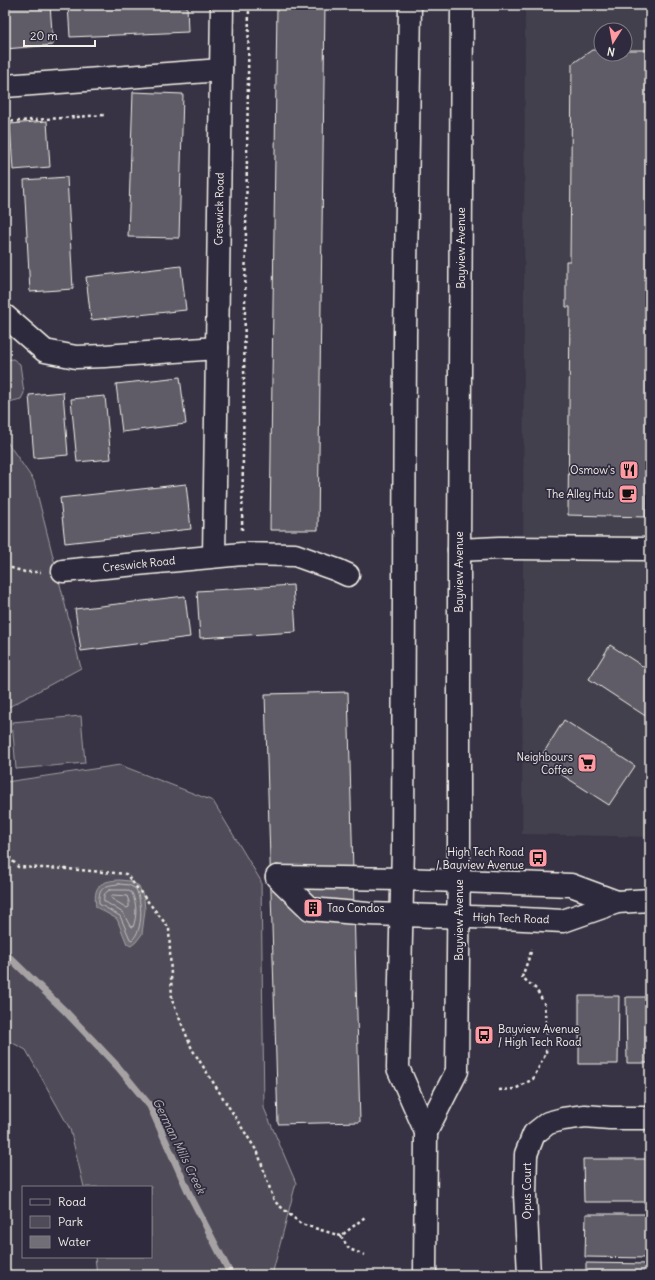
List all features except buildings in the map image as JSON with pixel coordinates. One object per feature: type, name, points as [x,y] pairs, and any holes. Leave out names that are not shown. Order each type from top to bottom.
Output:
[{"type":"main road","name":"Creswick Road","points":[[214,556],[222,5]]},
{"type":"main road","name":"Bayview Avenue","points":[[410,5],[405,334],[402,879],[398,1068],[426,1132],[426,1275]]},
{"type":"main road","name":"Bayview Avenue","points":[[426,1132],[457,1070],[459,916],[459,550],[462,5]]},
{"type":"main road","points":[[5,86],[221,70]]},
{"type":"main road","points":[[5,316],[45,351],[76,357],[217,348]]},
{"type":"main road","points":[[459,550],[499,548],[650,549]]},
{"type":"main road","name":"Creswick Road","points":[[63,571],[242,554],[295,555],[348,575]]},
{"type":"main road","name":"High Tech Road","points":[[617,902],[571,885],[402,879],[277,877],[310,909],[368,914],[459,916],[563,921],[617,902],[650,900]]},
{"type":"main road","name":"Opus Court","points":[[530,1275],[525,1194],[526,1154],[534,1134],[548,1122],[563,1119],[585,1116],[610,1118],[650,1118]]},
{"type":"path","points":[[242,554],[249,5]]},
{"type":"path","points":[[5,122],[104,115]]},
{"type":"path","points":[[5,566],[25,572],[63,571]]},
{"type":"path","points":[[5,852],[18,867],[68,869],[126,874],[168,928],[172,1000],[192,1049],[258,1153],[274,1201],[301,1224],[341,1236],[349,1249],[365,1255]]},
{"type":"path","points":[[499,1090],[515,1089],[533,1079],[546,1053],[547,1032],[544,1003],[536,989],[522,977],[532,949]]},
{"type":"path","points":[[341,1236],[365,1217]]},
{"type":"shaded area","points":[[525,5],[650,5],[650,837],[522,834]]},
{"type":"green space","points":[[13,359],[20,364],[24,393],[21,399],[5,403],[5,360]]},
{"type":"green space","points":[[5,439],[34,481],[81,668],[5,709]]},
{"type":"green space","points":[[81,716],[85,763],[16,769],[12,722]]},
{"type":"green space","points":[[120,765],[213,801],[261,881],[264,1108],[296,1183],[272,1275],[97,1275],[95,1258],[152,1258],[152,1186],[84,1186],[70,1129],[26,1050],[5,1039],[5,780],[6,782]]},
{"type":"water","points":[[119,880],[130,881],[139,886],[144,899],[145,910],[142,934],[131,946],[127,944],[117,919],[96,907],[95,900],[99,886],[107,882]]},
{"type":"waterway","name":"German Mills Creek","points":[[5,953],[66,1012],[118,1067],[150,1106],[189,1193],[231,1275]]},
{"type":"place","name":"Osmow's","points":[[629,470]]},
{"type":"place","name":"The Alley Hub","points":[[628,494]]},
{"type":"place","name":"Neighbours Coffee","points":[[587,763]]},
{"type":"place","name":"High Tech Road / Bayview Avenue","points":[[538,858]]},
{"type":"place","name":"Tao Condos","points":[[313,908]]},
{"type":"place","name":"Bayview Avenue / High Tech Road","points":[[484,1035]]}]
